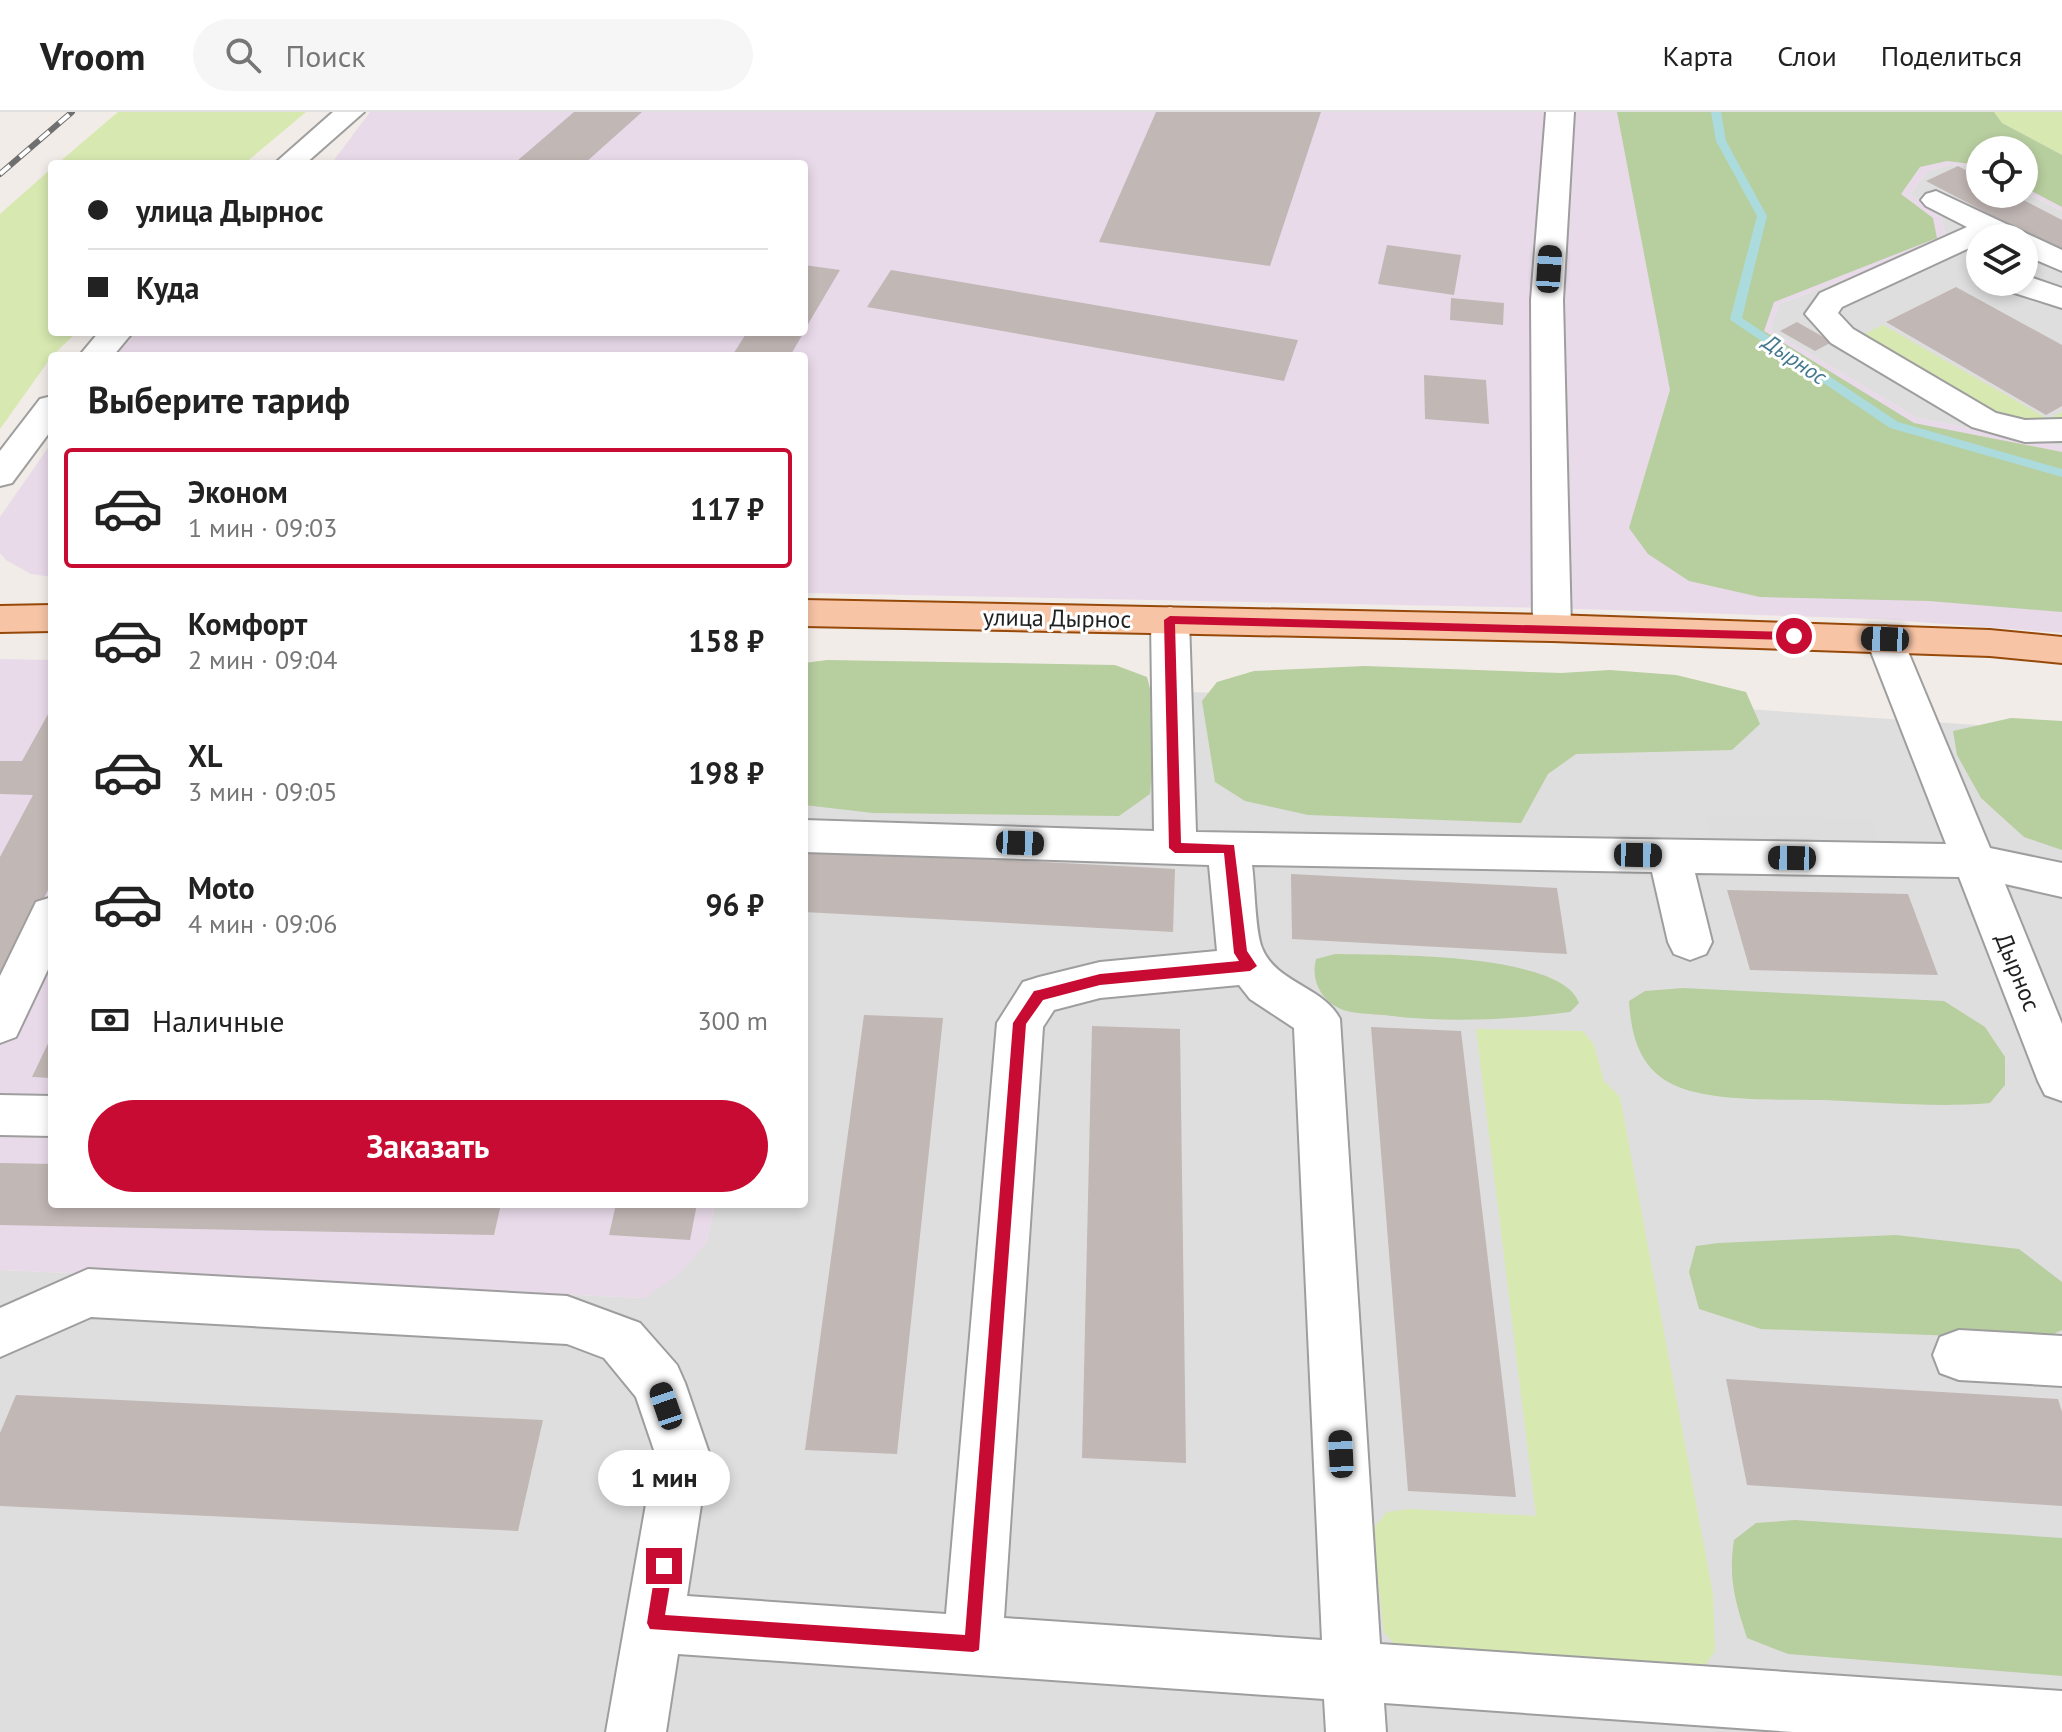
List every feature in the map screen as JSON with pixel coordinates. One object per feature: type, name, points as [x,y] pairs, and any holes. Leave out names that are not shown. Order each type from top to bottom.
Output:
[{"type":"main road","name":"улица Дырнос","points":[[808,613],[1552,628],[1990,643],[2062,650]]},
{"type":"main road","points":[[0,619],[48,618]]},
{"type":"street","points":[[293,160],[350,112]]},
{"type":"street","points":[[1552,628],[1547,300],[1560,112]]},
{"type":"street","points":[[1936,200],[1986,224]]},
{"type":"street","points":[[1966,246],[1831,300],[1821,314],[1842,336],[1984,420],[2025,431],[2062,430]]},
{"type":"street","points":[[2038,250],[2062,262]]},
{"type":"street","points":[[2038,291],[2062,299]]},
{"type":"street","points":[[99,352],[113,336]]},
{"type":"street","points":[[0,475],[48,411]]},
{"type":"street","points":[[1170,620],[1175,848]]},
{"type":"street","name":"Дырнос","points":[[1885,639],[2062,1081]]},
{"type":"street","points":[[808,836],[1175,848],[1974,861],[2062,880]]},
{"type":"street","points":[[1229,848],[1240,953],[1266,986],[1317,1019],[1356,1732]]},
{"type":"street","points":[[1670,856],[1690,942]]},
{"type":"street","points":[[0,1024],[48,922]]},
{"type":"street","points":[[973,1644],[1020,1023],[1039,995],[1100,980],[1250,966]]},
{"type":"street","points":[[0,1115],[48,1116]]},
{"type":"street","points":[[0,1333],[88,1293],[567,1320],[622,1340],[658,1383],[682,1453],[636,1732]]},
{"type":"street","points":[[1959,1355],[2062,1361]]},
{"type":"street","points":[[656,1623],[2062,1721]]},
{"type":"shaded area","points":[[370,112],[2062,112],[2062,211],[2038,199],[2038,136],[1966,136],[1966,166],[1950,165],[1928,171],[1910,194],[1942,218],[1946,241],[1779,304],[1770,330],[1917,418],[2062,446],[2062,633],[1878,619],[1548,608],[808,593],[808,352],[118,352],[132,336],[808,336],[808,160],[334,160]]},
{"type":"shaded area","points":[[1950,165],[1966,166],[1966,208],[2038,208],[2038,199],[2062,211],[2062,446],[1917,418],[1770,330],[1779,304],[1946,241],[1942,218],[1910,194],[1928,171]]},
{"type":"shaded area","points":[[48,448],[48,576],[31,574],[6,560],[0,553],[0,517]]},
{"type":"shaded area","points":[[0,659],[48,660],[48,1208],[714,1208],[706,1243],[679,1274],[645,1298],[0,1270]]},
{"type":"shaded area","points":[[808,682],[1689,705],[2062,731],[2062,1732],[0,1732],[0,1270],[645,1298],[706,1243],[714,1208],[808,1208]]},
{"type":"shaded area","points":[[1705,816],[1870,818],[1879,842],[1711,839]]},
{"type":"green space","points":[[118,112],[306,112],[249,160],[62,160]]},
{"type":"green space","points":[[1617,112],[1994,112],[2002,123],[2026,136],[1966,136],[1966,163],[1947,161],[1920,167],[1901,194],[1933,218],[1937,238],[1774,302],[1764,331],[1914,423],[2062,452],[2062,612],[1929,601],[1760,597],[1689,581],[1648,554],[1629,528],[1670,390]]},
{"type":"green space","points":[[1994,112],[2062,112],[2062,155],[2038,142],[2038,136],[2026,136],[2002,123]]},
{"type":"green space","points":[[2038,142],[2062,155],[2062,207],[2038,194]]},
{"type":"green space","points":[[48,172],[48,336],[73,336],[56,352],[48,352],[48,362],[0,429],[0,214]]},
{"type":"green space","points":[[1883,325],[2048,419],[2062,412],[2062,426],[2014,424],[1856,338]]},
{"type":"green space","points":[[827,660],[1115,665],[1147,677],[1157,716],[1150,794],[1119,816],[873,813],[808,805],[808,662]]},
{"type":"green space","points":[[1365,666],[1561,673],[1610,670],[1676,675],[1746,692],[1760,724],[1732,750],[1576,754],[1548,774],[1521,823],[1308,815],[1245,801],[1215,782],[1202,701],[1217,682],[1254,671]]},
{"type":"green space","points":[[2011,718],[2062,721],[2062,850],[2024,837],[1981,798],[1957,755],[1953,731]]},
{"type":"green space","points":[[1335,954],[1428,956],[1507,965],[1540,974],[1566,986],[1579,1003],[1570,1012],[1477,1020],[1351,1012],[1331,1003],[1317,984],[1316,959]]},
{"type":"green space","points":[[1683,988],[1944,1001],[1985,1027],[2005,1057],[2005,1085],[1990,1103],[1949,1105],[1746,1099],[1688,1090],[1661,1077],[1644,1059],[1635,1038],[1629,1001],[1645,991]]},
{"type":"green space","points":[[1476,1029],[1583,1031],[1594,1045],[1604,1081],[1620,1097],[1713,1594],[1715,1651],[1701,1671],[1399,1649],[1384,1632],[1372,1530],[1387,1512],[1409,1509],[1536,1516]]},
{"type":"green space","points":[[1896,1235],[2019,1249],[2062,1282],[2062,1330],[2043,1339],[1761,1329],[1699,1309],[1689,1272],[1696,1246]]},
{"type":"green space","points":[[1795,1520],[2062,1538],[2062,1676],[1788,1654],[1747,1638],[1734,1589],[1734,1540],[1756,1523]]},
{"type":"building","points":[[574,112],[642,112],[588,160],[518,160]]},
{"type":"building","points":[[1156,112],[1321,112],[1270,266],[1099,242]]},
{"type":"building","points":[[1958,166],[1966,170],[1966,202],[1926,181]]},
{"type":"building","points":[[1978,208],[2038,208],[2062,220],[2062,252],[2038,239],[2038,224],[2008,224]]},
{"type":"building","points":[[1387,245],[1461,255],[1454,295],[1378,284]]},
{"type":"building","points":[[808,266],[840,270],[808,324]]},
{"type":"building","points":[[891,270],[1298,340],[1284,381],[867,307]]},
{"type":"building","points":[[1956,287],[1966,292],[1966,296],[1972,296],[2062,345],[2062,406],[2046,415],[1886,322]]},
{"type":"building","points":[[1451,298],[1504,303],[1503,325],[1450,320]]},
{"type":"building","points":[[1797,322],[1832,342],[1815,351],[1780,331]]},
{"type":"building","points":[[744,336],[802,336],[792,352],[734,352]]},
{"type":"building","points":[[1424,375],[1486,380],[1489,424],[1425,419]]},
{"type":"building","points":[[48,714],[48,890],[0,986],[0,857],[33,795],[0,794],[0,761],[22,761]]},
{"type":"building","points":[[808,849],[1175,869],[1173,932],[808,912]]},
{"type":"building","points":[[1291,874],[1557,888],[1567,954],[1292,939]]},
{"type":"building","points":[[1727,890],[1908,894],[1938,975],[1750,970]]},
{"type":"building","points":[[864,1015],[943,1018],[897,1454],[805,1450]]},
{"type":"building","points":[[1092,1026],[1180,1029],[1186,1463],[1082,1458]]},
{"type":"building","points":[[1371,1027],[1461,1031],[1516,1497],[1408,1491]]},
{"type":"building","points":[[48,1043],[48,1078],[32,1077]]},
{"type":"building","points":[[0,1163],[48,1164],[48,1208],[500,1208],[494,1235],[0,1225]]},
{"type":"building","points":[[615,1208],[696,1208],[690,1240],[609,1235]]},
{"type":"building","points":[[1726,1379],[2058,1399],[2062,1412],[2062,1506],[1747,1485]]},
{"type":"building","points":[[16,1395],[543,1420],[518,1531],[0,1506],[0,1433]]},
{"type":"waterway","name":"Дырнос","points":[[1716,112],[1721,141],[1762,216],[1736,319],[1894,425],[2062,473]]},
{"type":"railway","points":[[0,174],[72,112]]},
{"type":"route","points":[[664,1566],[656,1623],[973,1644],[1020,1023],[1039,995],[1100,980],[1250,966],[1240,953],[1229,848],[1175,848],[1170,620],[1794,636]]}]
